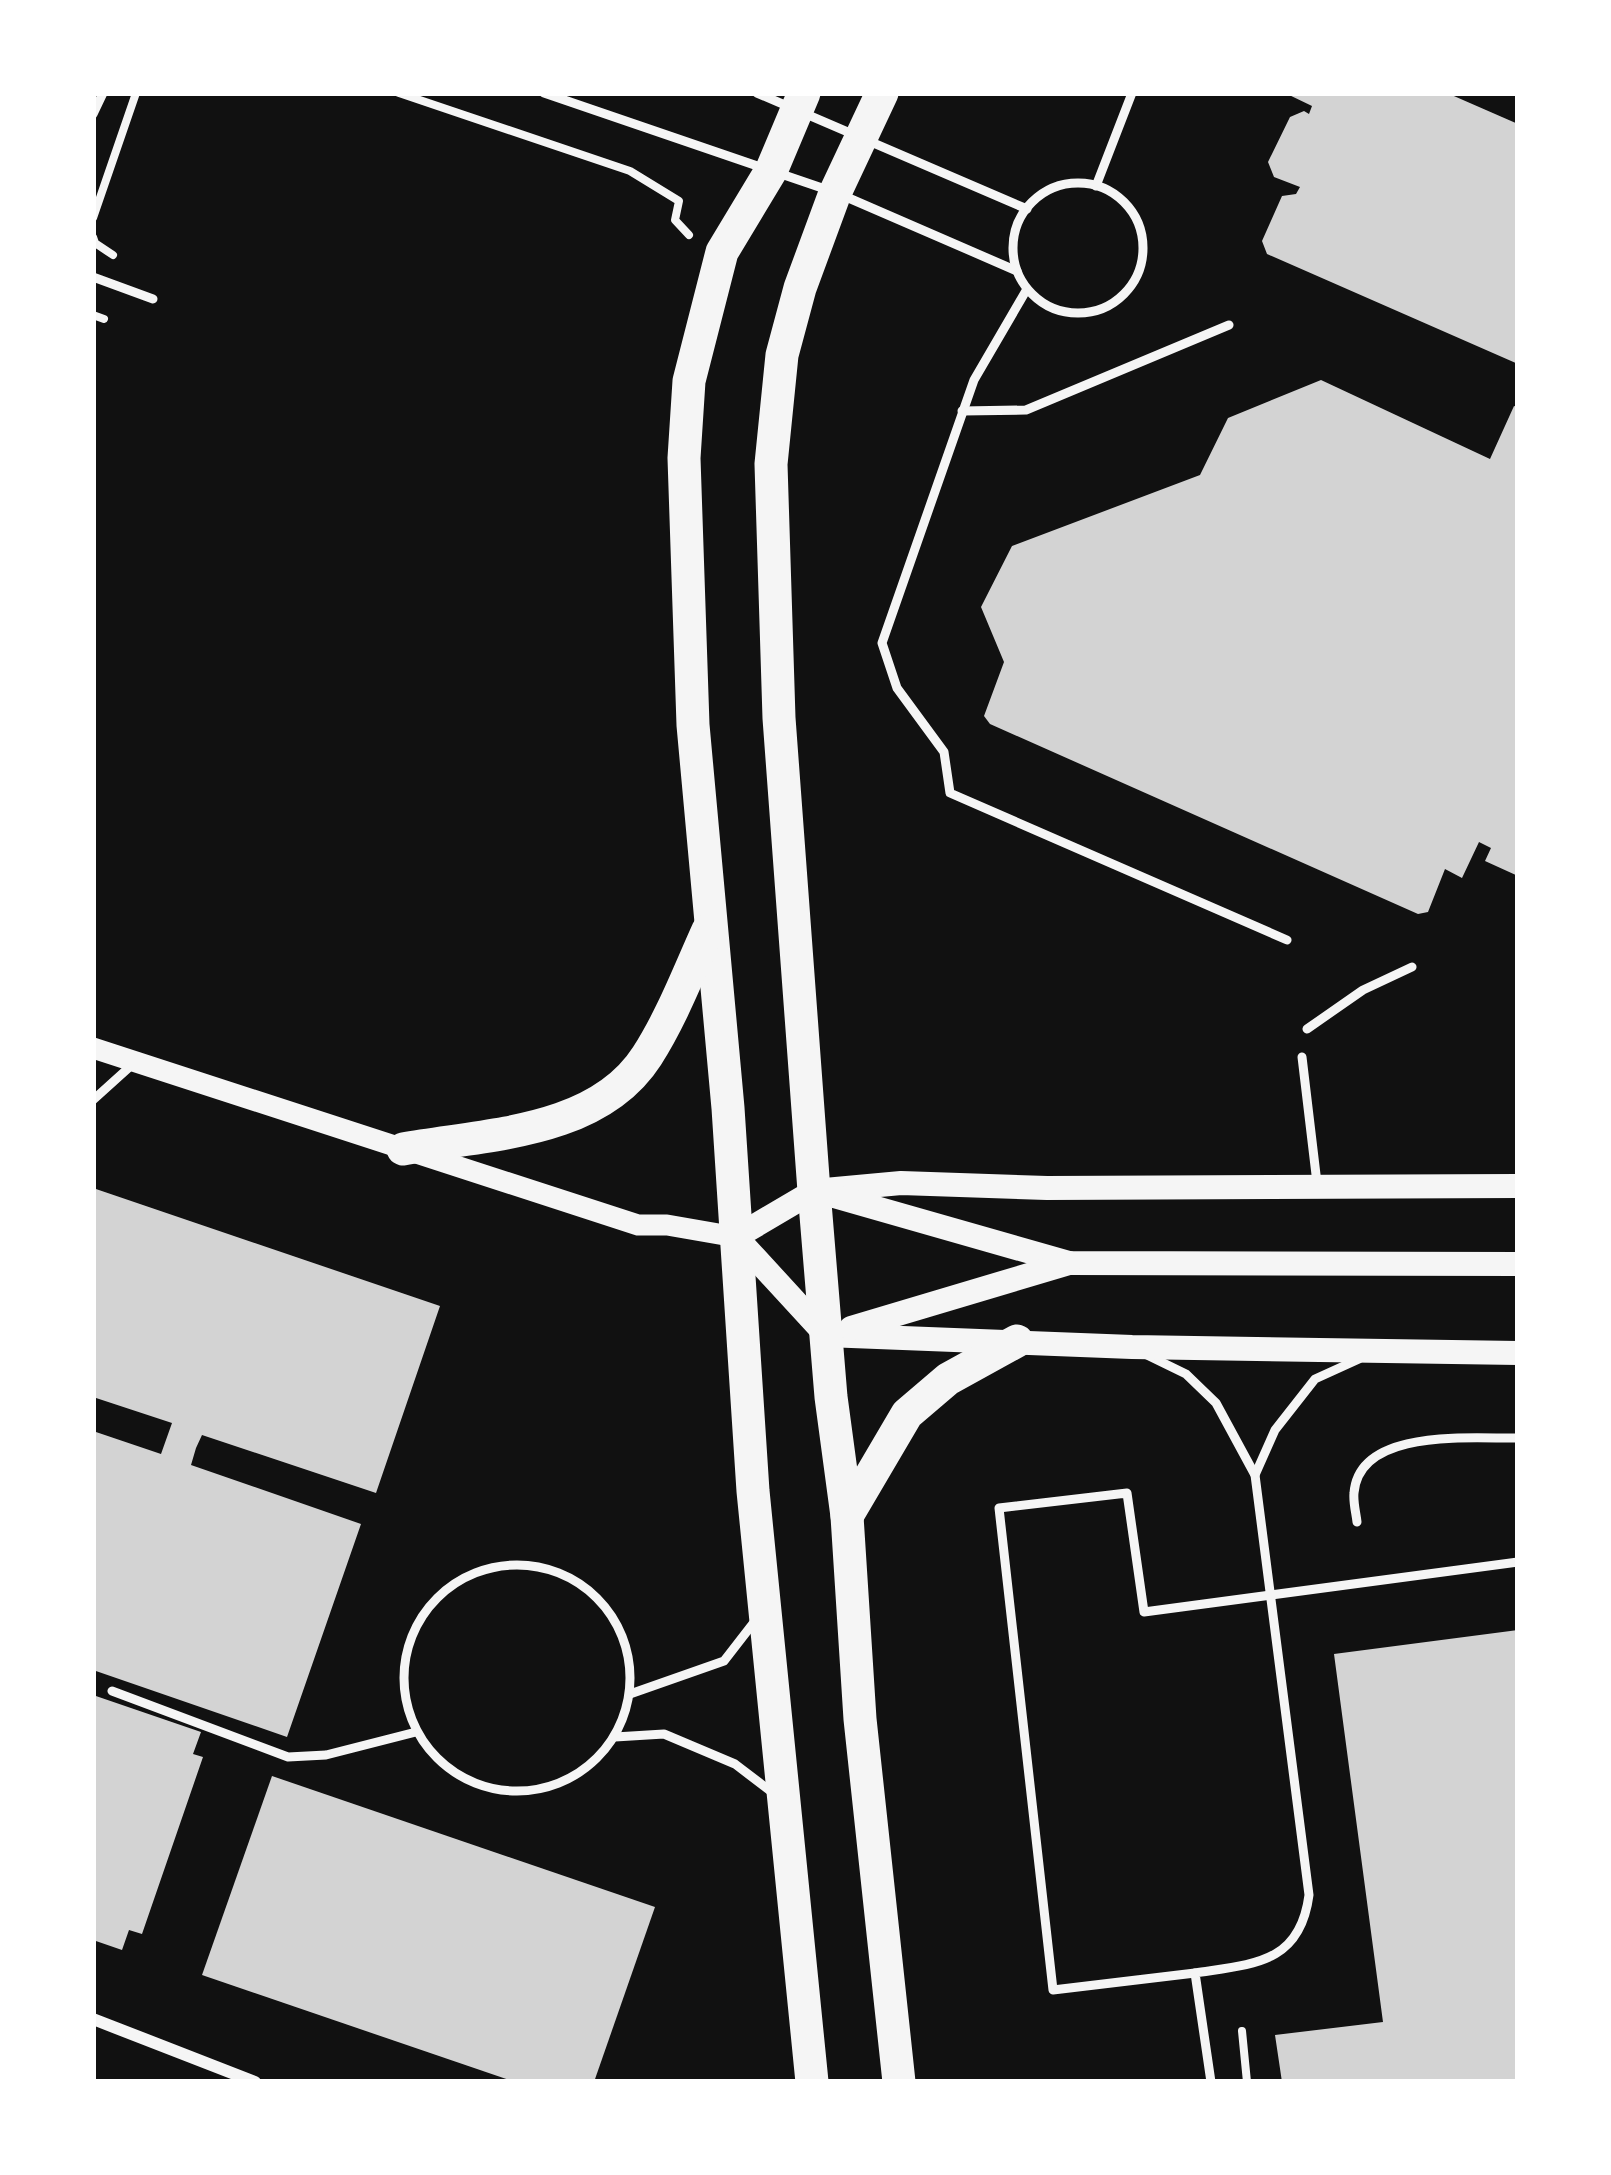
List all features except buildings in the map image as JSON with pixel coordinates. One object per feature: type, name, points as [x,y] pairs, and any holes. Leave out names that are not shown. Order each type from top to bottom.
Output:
[{"type":"highway","points":[[882,93],[835,193],[800,289],[782,356],[771,464],[779,718],[814,1191],[840,1484],[847,1516],[860,1720],[899,2082]]},
{"type":"highway","points":[[801,101],[772,169],[722,252],[689,381],[684,458],[695,757],[763,1612],[812,2082]]},
{"type":"highway","points":[[403,1149],[559,1121],[613,1095],[646,1059],[711,922]]},
{"type":"highway","points":[[847,1516],[907,1414],[948,1378],[1017,1341]]},
{"type":"main road","points":[[1518,1186],[1047,1189],[901,1184],[814,1191],[736,1237],[826,1335],[1132,1347],[1518,1353]]},
{"type":"main road","points":[[814,1191],[1069,1263],[1518,1264]]},
{"type":"main road","points":[[826,1335],[1069,1263]]},
{"type":"street","points":[[93,1048],[638,1225],[736,1237]]},
{"type":"street","points":[[93,2019],[255,2082]]},
{"type":"lane","points":[[93,114],[103,93]]},
{"type":"lane","points":[[544,93],[772,169],[1017,271]]},
{"type":"lane","points":[[757,93],[801,101],[861,136],[1027,209]]},
{"type":"lane","points":[[1096,186],[1132,93]]},
{"type":"lane","points":[[1096,186],[1130,208],[1139,226],[1141,267],[1118,300],[1100,310],[1060,311],[1027,289],[1017,271],[1016,230],[1027,209],[1056,187],[1096,186]]},
{"type":"lane","points":[[93,277],[153,299]]},
{"type":"lane","points":[[1027,289],[974,380],[882,644],[896,688],[944,752],[950,793],[1287,940]]},
{"type":"lane","points":[[962,411],[1026,410],[1228,325]]},
{"type":"lane","points":[[1307,1028],[1364,990],[1412,967]]},
{"type":"lane","points":[[1302,1057],[1317,1187]]},
{"type":"lane","points":[[93,1100],[135,1062]]},
{"type":"lane","points":[[1132,1347],[1186,1374],[1216,1403],[1255,1474],[1270,1597],[1310,1895],[1306,1918],[1295,1939],[1278,1954],[1243,1966],[1053,1990],[999,1508],[1127,1493],[1144,1612],[1270,1597],[1518,1562]]},
{"type":"lane","points":[[1255,1474],[1275,1430],[1315,1379],[1377,1351]]},
{"type":"lane","points":[[1357,1522],[1353,1494],[1357,1479],[1381,1452],[1427,1440],[1518,1438]]},
{"type":"lane","points":[[523,1563],[560,1572],[592,1592],[616,1621],[629,1657],[630,1694],[615,1737],[592,1763],[563,1781],[530,1791],[496,1790],[464,1779],[436,1759],[416,1732],[405,1700],[403,1668],[411,1636],[427,1607],[451,1585],[485,1568],[523,1563]]},
{"type":"lane","points":[[630,1694],[724,1661],[763,1612]]},
{"type":"lane","points":[[112,1691],[288,1757],[326,1755],[416,1732]]},
{"type":"lane","points":[[615,1737],[664,1735],[735,1764],[770,1789],[784,1813]]},
{"type":"lane","points":[[1196,1973],[1211,2082]]},
{"type":"path","points":[[93,218],[136,93]]},
{"type":"path","points":[[399,93],[630,171],[679,201],[675,220],[689,235]]},
{"type":"path","points":[[93,237],[119,258]]},
{"type":"path","points":[[93,315],[104,319]]},
{"type":"path","points":[[1242,2031],[1247,2082]]}]
